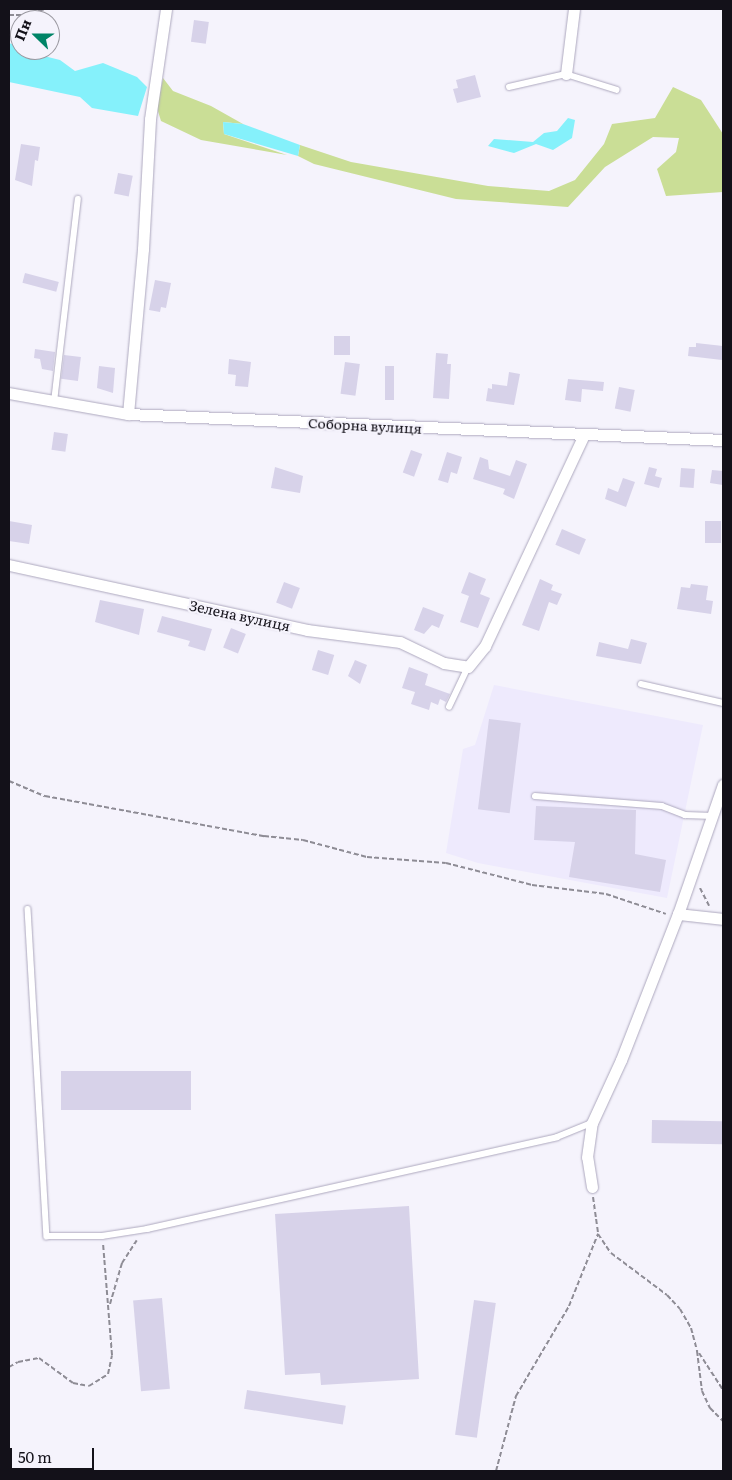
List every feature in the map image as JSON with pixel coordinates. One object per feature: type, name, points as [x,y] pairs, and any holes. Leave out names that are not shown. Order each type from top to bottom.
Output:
[{"type":"street","points":[[128,414],[143,249],[150,119],[166,9]]},
{"type":"street","points":[[566,74],[574,9]]},
{"type":"street","name":"Соборна вулиця","points":[[9,393],[128,414],[723,440]]},
{"type":"street","points":[[468,668],[485,646],[584,434]]},
{"type":"street","name":"Зелена вулиця","points":[[9,565],[307,630],[400,642],[444,663],[468,668]]},
{"type":"street","points":[[592,1187],[587,1157],[592,1123],[621,1060],[678,914],[723,784]]},
{"type":"street","points":[[678,914],[721,918]]},
{"type":"lane","points":[[509,87],[566,74],[617,90]]},
{"type":"lane","points":[[54,402],[78,199]]},
{"type":"lane","points":[[449,708],[468,668]]},
{"type":"lane","points":[[641,684],[723,703]]},
{"type":"lane","points":[[535,796],[662,806],[686,814],[713,816]]},
{"type":"lane","points":[[28,909],[47,1236],[102,1236],[148,1229],[557,1137],[592,1123]]},
{"type":"path","points":[[9,15],[45,9]]},
{"type":"path","points":[[9,781],[45,796],[264,836],[302,840],[367,857],[446,863],[532,885],[606,894],[640,903],[661,914],[678,914]]},
{"type":"path","points":[[696,866],[704,896],[721,918]]},
{"type":"path","points":[[592,1187],[598,1234],[612,1253],[680,1309],[691,1328],[698,1351],[702,1392],[710,1408],[723,1421]]},
{"type":"path","points":[[109,1306],[122,1263],[148,1229]]},
{"type":"path","points":[[496,1471],[516,1396],[569,1306],[598,1234]]},
{"type":"path","points":[[9,1368],[18,1362],[39,1358],[81,1385],[89,1386],[103,1380],[111,1366],[112,1355],[102,1236]]},
{"type":"path","points":[[698,1351],[723,1390]]},
{"type":"shaded area","points":[[494,685],[703,725],[667,898],[478,863],[446,853],[463,749],[475,745]]},
{"type":"green space","points":[[163,78],[173,91],[211,106],[243,124],[223,122],[224,134],[287,155],[201,140],[161,121],[157,108]]},
{"type":"green space","points":[[673,87],[701,100],[723,134],[723,192],[666,196],[657,169],[676,152],[679,138],[653,137],[605,167],[568,207],[456,199],[314,164],[298,156],[300,145],[351,162],[488,186],[549,191],[575,180],[604,144],[612,124],[655,118]]},
{"type":"water","points":[[9,43],[10,60],[60,60],[75,71],[103,63],[137,77],[147,87],[138,116],[92,108],[80,97],[9,82]]},
{"type":"water","points":[[568,118],[575,120],[572,138],[553,150],[536,144],[514,153],[488,146],[494,139],[533,142],[544,133],[557,131]]},
{"type":"water","points":[[223,122],[243,124],[300,145],[298,156],[224,134]]},
{"type":"building","points":[[194,20],[209,22],[206,44],[191,42]]},
{"type":"building","points":[[475,75],[481,97],[457,103],[453,89],[458,88],[456,80]]},
{"type":"building","points":[[21,144],[40,147],[38,161],[35,160],[32,186],[15,180]]},
{"type":"building","points":[[118,173],[133,176],[129,196],[114,194]]},
{"type":"building","points":[[25,273],[59,282],[56,292],[22,283]]},
{"type":"building","points":[[155,280],[171,283],[166,308],[161,307],[160,312],[149,310]]},
{"type":"building","points":[[334,336],[350,336],[350,355],[334,355]]},
{"type":"building","points":[[696,343],[723,346],[722,360],[688,356],[689,347],[696,347]]},
{"type":"building","points":[[35,349],[55,352],[53,371],[42,369],[40,359],[34,358]]},
{"type":"building","points":[[436,353],[448,354],[447,364],[451,364],[449,399],[433,398]]},
{"type":"building","points":[[64,355],[81,357],[78,381],[61,379]]},
{"type":"building","points":[[229,359],[251,362],[248,387],[235,386],[236,375],[228,374]]},
{"type":"building","points":[[345,362],[360,364],[355,396],[341,394]]},
{"type":"building","points":[[99,366],[115,368],[113,393],[97,388]]},
{"type":"building","points":[[385,366],[394,366],[394,400],[385,400]]},
{"type":"building","points":[[509,372],[520,374],[514,405],[486,401],[488,388],[492,389],[492,384],[507,386]]},
{"type":"building","points":[[568,379],[604,382],[603,391],[582,389],[581,402],[565,400]]},
{"type":"building","points":[[619,387],[635,390],[631,412],[615,409]]},
{"type":"building","points":[[54,432],[68,434],[65,452],[51,450]]},
{"type":"building","points":[[411,450],[422,454],[414,477],[403,473]]},
{"type":"building","points":[[447,452],[462,457],[457,474],[451,472],[448,483],[438,480]]},
{"type":"building","points":[[480,457],[488,460],[489,469],[510,476],[516,460],[527,464],[514,499],[503,494],[505,489],[473,479]]},
{"type":"building","points":[[275,467],[303,476],[300,493],[271,488]]},
{"type":"building","points":[[649,467],[657,469],[655,476],[662,478],[659,488],[644,484]]},
{"type":"building","points":[[681,468],[695,469],[694,488],[680,487]]},
{"type":"building","points":[[712,470],[723,471],[723,485],[710,483]]},
{"type":"building","points":[[623,478],[635,482],[626,507],[605,499],[608,488],[618,492]]},
{"type":"building","points":[[9,521],[32,525],[29,544],[9,541]]},
{"type":"building","points":[[705,521],[721,521],[721,543],[705,543]]},
{"type":"building","points":[[562,529],[586,539],[579,555],[555,545]]},
{"type":"building","points":[[469,572],[486,579],[480,594],[490,598],[478,628],[460,622],[469,596],[461,593]]},
{"type":"building","points":[[540,579],[553,585],[551,590],[562,594],[557,605],[549,602],[539,631],[522,625]]},
{"type":"building","points":[[284,582],[300,588],[292,609],[276,603]]},
{"type":"building","points":[[691,584],[708,586],[706,600],[713,601],[711,614],[677,609],[681,587],[690,588]]},
{"type":"building","points":[[100,600],[144,609],[139,635],[95,622]]},
{"type":"building","points":[[423,607],[444,615],[439,628],[432,625],[424,634],[414,630]]},
{"type":"building","points":[[162,616],[212,629],[205,651],[188,646],[190,641],[157,632]]},
{"type":"building","points":[[231,628],[246,634],[238,653],[223,647]]},
{"type":"building","points":[[631,639],[647,643],[641,664],[596,656],[599,642],[628,649]]},
{"type":"building","points":[[318,650],[334,655],[328,675],[312,670]]},
{"type":"building","points":[[355,660],[367,665],[360,684],[348,676]]},
{"type":"building","points":[[409,667],[428,674],[425,685],[450,694],[446,702],[440,699],[438,705],[431,702],[429,710],[411,704],[415,692],[402,688]]},
{"type":"building","points":[[489,719],[521,723],[510,813],[478,809]]},
{"type":"building","points":[[536,806],[636,810],[635,854],[666,860],[660,892],[569,877],[575,842],[534,840]]},
{"type":"building","points":[[61,1071],[191,1071],[191,1110],[61,1110]]},
{"type":"building","points":[[652,1120],[723,1121],[723,1144],[652,1143]]},
{"type":"building","points":[[409,1206],[419,1379],[321,1385],[320,1373],[285,1375],[275,1214]]},
{"type":"building","points":[[162,1298],[170,1389],[141,1391],[133,1301]]},
{"type":"building","points":[[474,1300],[496,1303],[477,1438],[455,1435]]},
{"type":"building","points":[[247,1390],[346,1406],[343,1424],[244,1409]]}]
